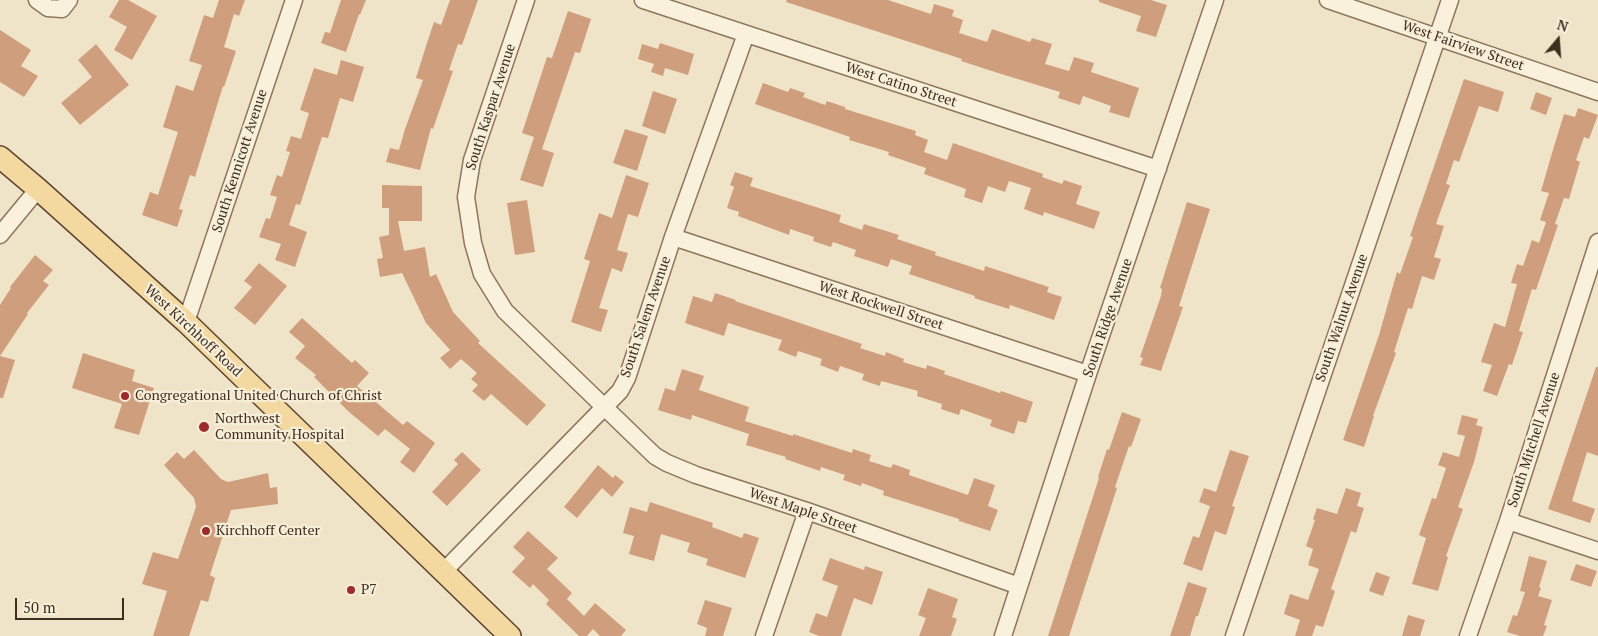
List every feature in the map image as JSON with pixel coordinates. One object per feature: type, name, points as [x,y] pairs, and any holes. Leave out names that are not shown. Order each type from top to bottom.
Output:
[{"type":"main road","name":"West Kirchhoff Road","points":[[0,157],[186,322],[510,636]]},
{"type":"street","points":[[37,0],[48,8],[62,9],[69,0]]},
{"type":"street","name":"South Kennicott Avenue","points":[[186,322],[294,0]]},
{"type":"street","name":"South Kaspar Avenue","points":[[526,0],[472,160],[466,197],[472,243],[482,274],[506,311],[603,407]]},
{"type":"street","name":"West Catino Street","points":[[643,0],[1158,169]]},
{"type":"street","name":"South Ridge Avenue","points":[[1003,636],[1088,374],[1215,0]]},
{"type":"street","name":"West Fairview Street","points":[[1328,0],[1598,92]]},
{"type":"street","name":"South Walnut Avenue","points":[[1234,636],[1450,0]]},
{"type":"street","name":"South Salem Avenue","points":[[444,571],[620,391],[627,378],[674,237],[746,34]]},
{"type":"street","points":[[0,235],[38,189]]},
{"type":"street","name":"West Rockwell Street","points":[[674,237],[1088,374]]},
{"type":"street","name":"South Mitchell Avenue","points":[[1468,636],[1508,521],[1598,242]]},
{"type":"street","name":"West Maple Street","points":[[603,407],[655,456],[667,463],[696,475],[807,511],[1019,586]]},
{"type":"street","points":[[764,636],[807,511]]},
{"type":"street","points":[[1508,521],[1598,551]]},
{"type":"building","points":[[119,0],[128,0],[157,16],[132,60],[114,50],[127,27],[109,17]]},
{"type":"building","points":[[219,0],[245,0],[239,16],[234,14],[224,47],[236,51],[223,86],[195,177],[190,175],[179,209],[183,210],[177,227],[142,215],[150,192],[158,195],[178,132],[163,127],[176,85],[193,91],[202,65],[189,61],[204,15],[213,18]]},
{"type":"building","points":[[341,0],[366,0],[359,14],[346,52],[321,43],[325,32],[330,33]]},
{"type":"building","points":[[450,0],[478,0],[462,45],[458,44],[449,70],[453,71],[433,129],[431,128],[420,170],[386,162],[390,148],[399,150],[423,80],[416,78],[434,22],[441,25]]},
{"type":"building","points":[[787,0],[888,0],[931,14],[934,4],[954,10],[952,16],[963,20],[959,33],[987,42],[992,29],[1030,42],[1032,38],[1052,44],[1045,64],[1069,71],[1074,57],[1094,63],[1091,72],[1139,88],[1129,118],[1109,112],[1111,106],[1083,96],[1080,105],[1058,98],[1060,92],[961,61],[962,59],[786,2]]},
{"type":"building","points":[[1099,0],[1151,0],[1167,5],[1156,37],[1136,31],[1141,16],[1099,2]]},
{"type":"building","points":[[568,11],[591,19],[580,53],[575,52],[542,149],[554,153],[543,187],[520,180],[534,137],[522,133],[547,57],[552,58]]},
{"type":"building","points":[[0,30],[31,50],[21,66],[38,76],[24,97],[0,82]]},
{"type":"building","points":[[660,43],[694,54],[688,75],[665,68],[663,76],[651,72],[654,64],[638,59],[642,44],[658,49]]},
{"type":"building","points":[[96,44],[129,85],[80,125],[61,103],[92,77],[78,60]]},
{"type":"building","points":[[341,60],[364,67],[353,102],[340,98],[328,138],[322,137],[300,205],[296,204],[289,225],[307,232],[295,267],[275,260],[281,244],[259,237],[266,218],[270,219],[277,197],[270,195],[277,175],[282,177],[290,152],[286,151],[291,136],[301,139],[309,113],[300,110],[314,68],[337,75]]},
{"type":"building","points":[[1464,79],[1504,92],[1498,112],[1479,106],[1459,162],[1454,160],[1446,184],[1450,185],[1436,224],[1444,226],[1434,257],[1441,259],[1434,280],[1422,276],[1412,309],[1408,308],[1394,352],[1396,353],[1364,447],[1343,440],[1379,335],[1397,272],[1400,274],[1413,237],[1410,236]]},
{"type":"building","points":[[763,83],[788,92],[790,88],[805,93],[803,97],[825,105],[827,101],[845,107],[845,109],[916,131],[915,135],[928,140],[924,152],[947,160],[953,143],[1043,174],[1042,177],[1062,184],[1064,180],[1082,186],[1076,204],[1100,212],[1094,229],[1044,212],[1043,216],[1024,209],[1031,188],[1009,181],[1005,192],[988,186],[982,203],[964,197],[966,189],[924,174],[926,168],[888,155],[889,152],[849,140],[850,137],[755,104]]},
{"type":"building","points":[[653,91],[677,99],[665,134],[642,126]]},
{"type":"building","points":[[1536,92],[1552,98],[1546,115],[1530,109]]},
{"type":"building","points":[[1578,108],[1598,115],[1589,139],[1584,137],[1576,160],[1580,162],[1569,199],[1564,198],[1555,224],[1558,225],[1536,290],[1532,289],[1519,331],[1523,332],[1512,365],[1509,364],[1497,396],[1483,391],[1492,365],[1481,362],[1494,323],[1505,327],[1517,284],[1511,283],[1517,264],[1523,266],[1532,240],[1539,243],[1546,222],[1540,220],[1549,193],[1541,191],[1564,114],[1575,117]]},
{"type":"building","points":[[625,129],[648,136],[637,171],[613,163]]},
{"type":"building","points":[[735,172],[753,178],[750,186],[841,215],[839,222],[862,230],[864,224],[899,235],[897,239],[936,252],[935,255],[984,271],[985,266],[1049,287],[1047,292],[1062,297],[1054,320],[1010,305],[1009,309],[974,298],[975,296],[909,274],[912,266],[891,259],[888,267],[854,256],[856,250],[833,242],[831,247],[813,241],[814,237],[790,229],[789,235],[738,216],[739,212],[727,208],[734,187],[730,185]]},
{"type":"building","points":[[626,175],[649,183],[638,217],[628,214],[617,250],[628,253],[622,272],[612,268],[599,308],[608,310],[601,332],[571,322],[590,261],[584,259],[599,213],[612,218]]},
{"type":"building","points":[[382,185],[422,186],[422,221],[398,221],[404,251],[425,247],[430,277],[436,274],[453,312],[480,341],[478,343],[546,405],[527,426],[491,394],[484,401],[472,391],[478,385],[471,379],[477,373],[461,359],[450,369],[440,358],[450,350],[426,323],[402,273],[380,277],[377,259],[383,258],[379,237],[389,235],[389,208],[382,208]]},
{"type":"building","points":[[527,200],[535,252],[515,255],[507,203]]},
{"type":"building","points":[[1187,202],[1210,209],[1179,306],[1183,307],[1161,371],[1140,365],[1143,358],[1140,357],[1161,296],[1162,289],[1160,288]]},
{"type":"building","points":[[35,255],[53,270],[43,281],[49,285],[27,313],[0,356],[0,305],[10,287]]},
{"type":"building","points":[[259,263],[287,286],[255,325],[234,308],[252,287],[244,281]]},
{"type":"building","points":[[715,293],[862,344],[860,348],[885,356],[886,352],[904,359],[903,362],[926,369],[927,365],[945,371],[944,374],[1033,402],[1026,423],[1018,421],[1014,434],[990,426],[992,420],[961,409],[959,415],[941,409],[942,404],[917,396],[918,391],[881,381],[880,386],[862,380],[864,374],[840,366],[838,372],[820,365],[822,359],[798,351],[796,357],[778,350],[782,340],[728,323],[724,336],[685,323],[693,296],[712,302]]},
{"type":"building","points":[[302,318],[352,363],[355,360],[369,373],[357,386],[403,425],[407,421],[435,443],[414,473],[400,462],[410,449],[385,429],[378,436],[349,412],[314,377],[316,375],[295,358],[305,346],[289,332]]},
{"type":"building","name":"Congregational United Church of Christ","points":[[83,353],[135,370],[132,381],[154,388],[139,435],[114,428],[122,404],[72,388]]},
{"type":"building","points":[[0,356],[15,360],[3,398],[0,398]]},
{"type":"building","points":[[1596,367],[1598,367],[1598,456],[1587,452],[1572,501],[1595,509],[1590,523],[1548,509]]},
{"type":"building","points":[[682,369],[704,376],[699,390],[749,407],[745,421],[852,453],[853,449],[871,455],[869,461],[891,468],[893,464],[910,470],[909,475],[968,495],[974,478],[995,485],[988,506],[998,510],[990,531],[883,495],[884,491],[862,483],[861,486],[843,480],[845,475],[821,467],[820,471],[785,459],[786,457],[746,445],[749,434],[692,415],[691,420],[658,410],[665,388],[675,391]]},
{"type":"building","points":[[1122,412],[1141,419],[1131,447],[1129,446],[1115,487],[1117,488],[1069,636],[1048,636],[1107,449],[1109,450]]},
{"type":"building","points":[[1462,415],[1478,419],[1476,425],[1483,427],[1474,462],[1458,507],[1463,509],[1446,556],[1448,557],[1438,591],[1412,584],[1426,538],[1419,535],[1432,498],[1436,499],[1446,468],[1438,465],[1443,452],[1459,457],[1465,436],[1457,434]]},
{"type":"building","name":"Kirchhoff Center","points":[[194,450],[221,479],[228,482],[268,473],[270,488],[277,487],[278,504],[231,510],[210,575],[215,578],[208,602],[201,600],[189,636],[153,636],[167,591],[142,584],[153,552],[178,559],[196,507],[194,498],[164,465],[177,452],[184,459]]},
{"type":"building","points":[[1230,450],[1249,456],[1232,506],[1235,507],[1226,535],[1215,531],[1202,571],[1183,564],[1193,536],[1199,538],[1210,506],[1199,502],[1204,488],[1216,492]]},
{"type":"building","points":[[462,452],[481,470],[447,506],[432,492],[458,464],[454,460]]},
{"type":"building","points":[[598,465],[613,478],[615,475],[624,482],[612,497],[602,488],[577,518],[564,507]]},
{"type":"building","points":[[1346,488],[1361,493],[1357,506],[1364,508],[1356,533],[1351,531],[1331,589],[1335,591],[1323,627],[1316,625],[1312,636],[1295,636],[1300,620],[1284,614],[1290,594],[1308,600],[1319,569],[1308,565],[1313,549],[1306,546],[1315,520],[1313,519],[1317,508],[1337,514]]},
{"type":"building","points":[[650,502],[713,523],[712,527],[742,538],[744,533],[759,538],[745,578],[706,565],[708,559],[687,552],[690,543],[661,534],[654,561],[629,554],[634,536],[623,533],[630,507],[647,512]]},
{"type":"building","points":[[528,531],[558,558],[547,569],[572,593],[567,599],[584,616],[595,603],[626,630],[621,636],[600,636],[593,629],[587,636],[579,636],[546,604],[549,600],[533,584],[530,588],[512,572],[525,558],[513,547]]},
{"type":"building","points":[[1529,556],[1547,561],[1538,596],[1552,600],[1544,625],[1547,626],[1543,636],[1520,636],[1507,632],[1513,615],[1517,616],[1525,592],[1520,591]]},
{"type":"building","points":[[830,558],[864,570],[865,566],[883,572],[872,605],[854,598],[841,636],[819,636],[809,632],[816,613],[827,617],[838,586],[822,580]]},
{"type":"building","points":[[1576,564],[1597,571],[1591,587],[1570,580]]},
{"type":"building","points":[[1376,572],[1390,577],[1383,596],[1369,591]]},
{"type":"building","points":[[1188,582],[1207,588],[1198,616],[1196,616],[1190,636],[1170,636]]},
{"type":"building","points":[[928,588],[958,599],[952,617],[957,619],[951,636],[919,636],[926,618],[918,615]]},
{"type":"building","points":[[705,600],[732,608],[723,636],[705,636],[707,628],[697,624]]},
{"type":"building","points":[[1408,615],[1425,620],[1420,636],[1402,636]]},
{"type":"place","name":"Congregational United Church of Christ","points":[[125,396]]},
{"type":"place","name":"Northwest Community Hospital","points":[[204,427]]},
{"type":"place","name":"Kirchhoff Center","points":[[206,531]]},
{"type":"place","name":"P7","points":[[351,590]]}]
